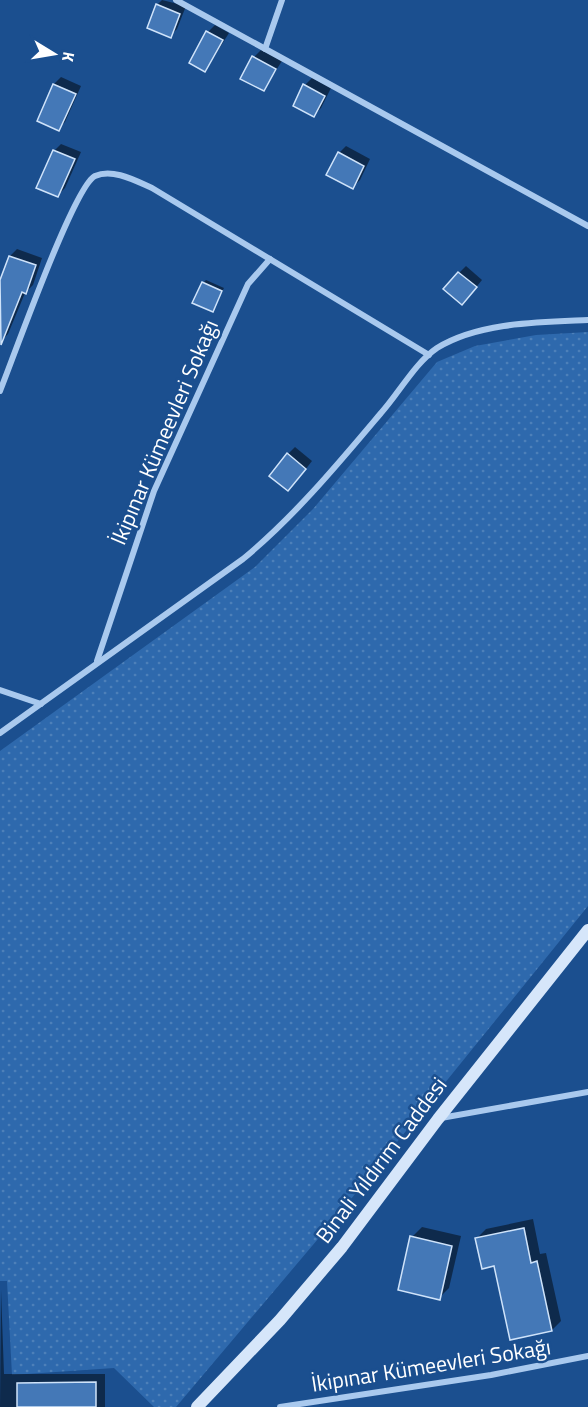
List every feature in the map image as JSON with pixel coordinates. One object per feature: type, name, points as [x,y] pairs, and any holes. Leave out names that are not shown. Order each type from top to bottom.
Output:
[{"type":"street","points":[[176,0],[588,226]]},
{"type":"street","points":[[265,49],[282,0]]},
{"type":"street","points":[[0,390],[69,217],[85,186],[94,176],[109,173],[152,188],[429,355]]},
{"type":"street","name":"İkipınar Kümeevleri Sokağı","points":[[97,663],[154,491],[248,284],[270,259]]},
{"type":"street","points":[[0,734],[270,536],[382,412],[429,355],[448,343],[493,328],[525,323],[588,320]]},
{"type":"street","points":[[0,690],[41,704]]},
{"type":"street","name":"Binali Yıldırım Caddesi","points":[[196,1407],[280,1320],[342,1247],[438,1119],[588,930]]},
{"type":"street","points":[[438,1119],[588,1092]]},
{"type":"street","name":"İkipınar Kümeevleri Sokağı","points":[[280,1407],[491,1375],[588,1356]]},
{"type":"shaded area","points":[[588,332],[588,906],[334,1220],[176,1407],[154,1407],[114,1368],[12,1375],[7,1281],[0,1281],[0,751],[255,567],[313,509],[437,362],[475,346],[536,335]]},
{"type":"building","points":[[156,4],[180,14],[171,38],[147,28]]},
{"type":"building","points":[[206,31],[223,40],[205,72],[189,63]]},
{"type":"building","points":[[252,56],[276,69],[264,91],[240,79]]},
{"type":"building","points":[[53,84],[76,94],[59,131],[37,121]]},
{"type":"building","points":[[303,84],[325,96],[314,117],[293,106]]},
{"type":"building","points":[[53,150],[75,159],[58,197],[36,188]]},
{"type":"building","points":[[338,152],[364,166],[353,189],[326,175]]},
{"type":"building","points":[[9,256],[36,265],[26,294],[22,292],[1,345],[0,280]]},
{"type":"building","points":[[458,272],[477,287],[462,305],[443,289]]},
{"type":"building","points":[[202,282],[222,291],[213,312],[192,303]]},
{"type":"building","points":[[287,453],[306,469],[288,491],[269,476]]},
{"type":"building","points":[[524,1228],[531,1263],[537,1261],[552,1331],[510,1340],[494,1266],[482,1269],[475,1238]]},
{"type":"building","points":[[410,1236],[452,1246],[440,1300],[398,1290]]},
{"type":"building","points":[[96,1382],[96,1407],[17,1407],[17,1383]]}]
